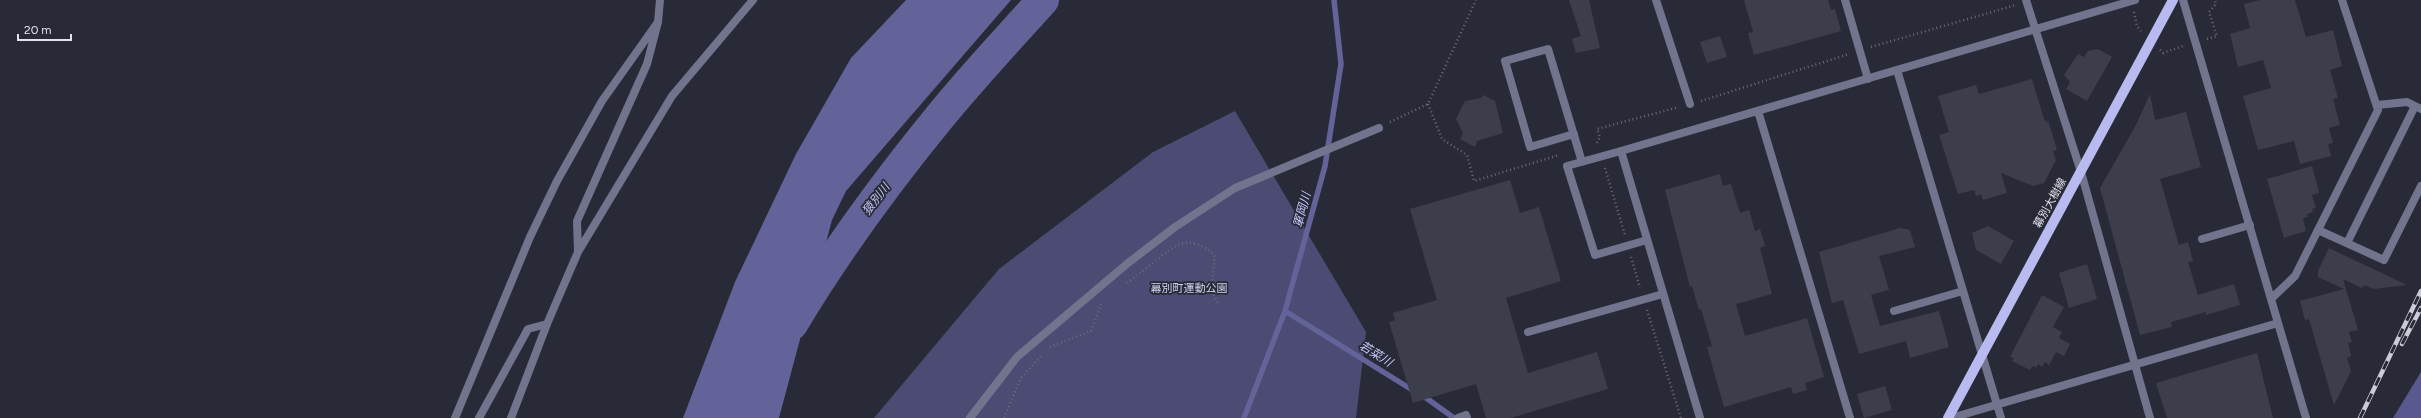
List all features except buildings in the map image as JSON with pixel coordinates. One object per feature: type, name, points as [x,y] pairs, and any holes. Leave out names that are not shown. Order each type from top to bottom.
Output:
[{"type":"main road","name":"幕別大樹線","points":[[1948,418],[2173,0]]},
{"type":"street","points":[[578,252],[577,222],[647,64],[658,22],[660,0]]},
{"type":"street","points":[[511,418],[547,324],[578,252],[672,96],[753,0]]},
{"type":"street","points":[[1656,0],[1690,104]]},
{"type":"street","points":[[1845,0],[1868,79]]},
{"type":"street","points":[[2183,0],[2272,298],[2306,418]]},
{"type":"street","points":[[2272,298],[2295,276],[2378,110],[2342,0]]},
{"type":"street","points":[[2027,1],[2081,172],[2150,418]]},
{"type":"street","points":[[1647,240],[1596,255],[1567,166],[2133,1]]},
{"type":"street","points":[[454,418],[530,237],[557,181],[602,101],[658,22]]},
{"type":"street","points":[[1574,134],[1530,147],[1505,61],[1548,49],[1574,134],[1582,162]]},
{"type":"street","points":[[1898,70],[2001,418]]},
{"type":"street","points":[[2347,243],[2418,108],[2407,102],[2377,105]]},
{"type":"street","points":[[1758,111],[1850,418]]},
{"type":"street","points":[[970,418],[1017,357],[1128,263],[1175,226],[1235,188],[1379,128]]},
{"type":"street","points":[[1621,151],[1700,418]]},
{"type":"street","points":[[2318,230],[2384,260],[2421,186]]},
{"type":"street","points":[[2202,239],[2250,225]]},
{"type":"street","points":[[1894,311],[1963,291]]},
{"type":"street","points":[[1528,332],[1663,294]]},
{"type":"street","points":[[1951,418],[2278,323]]},
{"type":"street","points":[[479,418],[528,329],[547,324]]},
{"type":"street","points":[[1458,418],[1466,415],[1467,418]]},
{"type":"path","points":[[1379,128],[1428,104],[1476,0]]},
{"type":"path","points":[[2133,1],[2137,26],[2163,53],[2217,36],[2209,12],[2216,4],[2215,0]]},
{"type":"path","points":[[1681,418],[1598,143],[1600,137],[1597,129],[1690,104],[1860,50],[2027,1]]},
{"type":"path","points":[[1428,104],[1442,139],[1467,155],[1474,181],[1598,143]]},
{"type":"path","points":[[1126,284],[1179,244],[1195,244],[1210,250],[1215,257],[1211,290],[1220,305]]},
{"type":"path","points":[[1004,418],[1021,378],[1031,365],[1050,347],[1091,331],[1100,304],[1104,301]]},
{"type":"green space","name":"幕別町運動公園","points":[[1235,111],[1366,332],[1356,418],[874,418],[999,269],[1153,152]]},
{"type":"shaded area","points":[[906,0],[1011,0],[846,191],[832,220],[779,418],[683,418],[735,282],[796,154],[851,58]]},
{"type":"shaded area","points":[[2421,372],[2421,418],[2393,418]]},
{"type":"waterway","name":"猿別川","points":[[792,324],[808,297],[843,245],[899,168],[963,89],[1043,0]]},
{"type":"waterway","name":"軍岡川","points":[[1244,418],[1285,311],[1325,166],[1341,64],[1334,0]]},
{"type":"waterway","name":"若菜川","points":[[1285,311],[1414,391]]},
{"type":"waterway","name":"若菜川","points":[[1422,395],[1454,418]]},
{"type":"railway","points":[[2360,418],[2421,291]]},
{"type":"railway","points":[[2402,344],[2421,308]]}]
